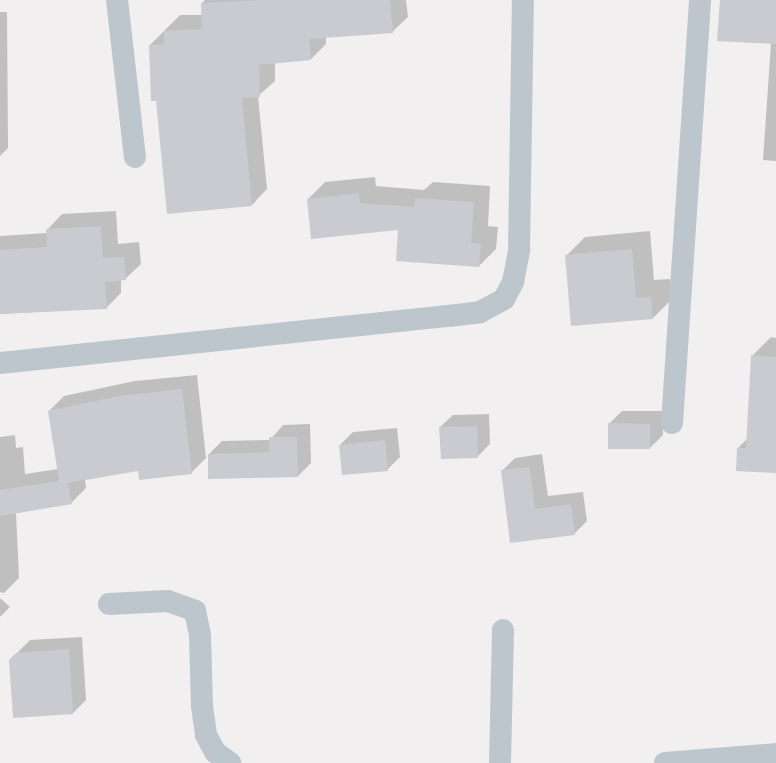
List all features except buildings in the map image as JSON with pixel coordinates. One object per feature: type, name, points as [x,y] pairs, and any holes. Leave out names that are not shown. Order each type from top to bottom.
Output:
[{"type":"street","points":[[117,0],[135,157]]},
{"type":"street","points":[[0,363],[449,316],[480,312],[504,299],[513,282],[519,250],[524,0]]},
{"type":"street","points":[[672,423],[700,0]]},
{"type":"street","points":[[109,604],[168,601],[195,611],[200,635],[202,706],[206,735],[215,752],[230,763]]},
{"type":"street","points":[[500,763],[504,630]]},
{"type":"street","points":[[665,763],[776,754]]}]
